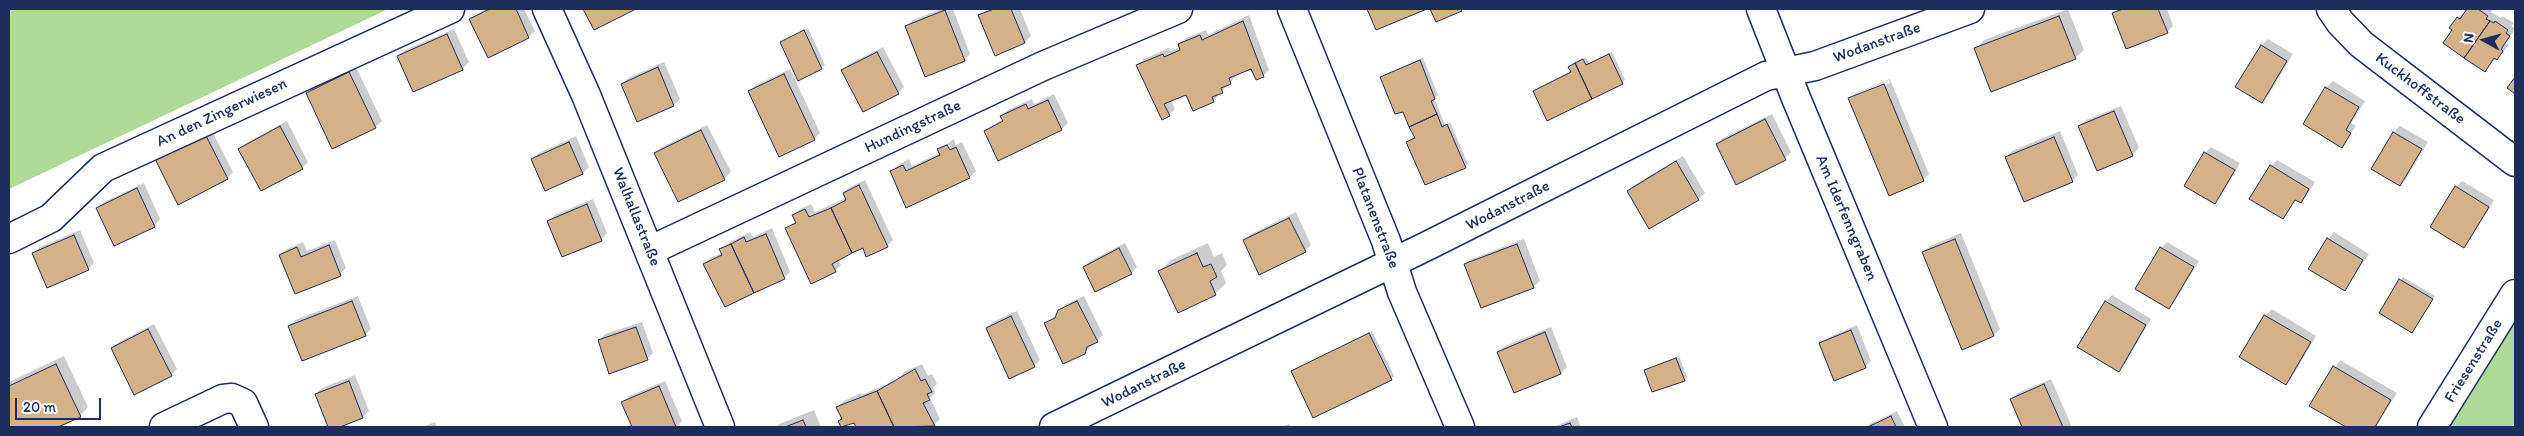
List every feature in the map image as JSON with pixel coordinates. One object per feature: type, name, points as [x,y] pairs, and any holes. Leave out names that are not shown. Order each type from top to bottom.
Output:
[{"type":"street","name":"An den Zingerwiesen","points":[[9,239],[51,218],[103,168],[450,9]]},
{"type":"street","name":"Walhallastraße","points":[[548,9],[586,95],[720,427]]},
{"type":"street","name":"Hundingstraße","points":[[649,251],[1043,66],[1178,9]]},
{"type":"street","name":"Platanenstraße","points":[[1292,9],[1393,263],[1402,292],[1460,427]]},
{"type":"street","name":"Am Iderfenngraben","points":[[1760,9],[1933,427]]},
{"type":"street","name":"Wodanstraße","points":[[1054,427],[1393,263],[1766,76],[1815,66],[1970,9]]},
{"type":"street","name":"Kuckhoffstraße","points":[[2331,9],[2340,22],[2361,44],[2515,162]]},
{"type":"street","name":"Friesenstraße","points":[[2432,427],[2515,294]]},
{"type":"street","points":[[164,427],[223,399],[236,398],[243,403],[254,427]]},
{"type":"green space","points":[[9,9],[388,9],[9,189]]},
{"type":"green space","points":[[2515,315],[2515,427],[2446,427]]},
{"type":"building","points":[[490,9],[516,9],[529,38],[488,58],[469,19]]},
{"type":"building","points":[[583,9],[636,9],[594,30]]},
{"type":"building","points":[[994,9],[1011,9],[1025,43],[995,56],[978,15]]},
{"type":"building","points":[[1367,9],[1427,9],[1376,30]]},
{"type":"building","points":[[1430,9],[1460,9],[1462,11],[1436,22]]},
{"type":"building","points":[[2123,9],[2158,9],[2168,33],[2126,49],[2112,13]]},
{"type":"building","points":[[2467,9],[2478,9],[2488,16],[2486,19],[2490,21],[2464,58],[2443,43],[2452,30],[2449,28],[2457,17],[2460,19]]},
{"type":"building","points":[[945,10],[965,61],[925,77],[905,26]]},
{"type":"building","points":[[2059,16],[2076,59],[1991,92],[1974,48]]},
{"type":"building","points":[[1243,21],[1264,77],[1256,80],[1251,69],[1229,78],[1231,84],[1221,88],[1223,93],[1212,97],[1214,102],[1193,111],[1186,95],[1164,104],[1170,116],[1162,120],[1136,65],[1163,54],[1164,57],[1180,50],[1178,44],[1200,35],[1202,40]]},
{"type":"building","points":[[2490,21],[2494,23],[2495,21],[2508,30],[2506,33],[2510,36],[2501,49],[2503,51],[2497,60],[2494,58],[2485,72],[2464,58]]},
{"type":"building","points":[[804,30],[822,69],[798,81],[780,42]]},
{"type":"building","points":[[447,34],[463,70],[413,92],[397,56]]},
{"type":"building","points":[[2261,45],[2287,61],[2262,103],[2235,87]]},
{"type":"building","points":[[877,52],[899,94],[863,112],[841,70]]},
{"type":"building","points":[[1609,54],[1623,84],[1592,99],[1575,63],[1583,59],[1586,65]]},
{"type":"building","points":[[1420,60],[1435,99],[1431,101],[1437,114],[1409,127],[1403,112],[1395,114],[1380,77]]},
{"type":"building","points":[[1575,63],[1592,99],[1547,121],[1533,91],[1571,72],[1568,67]]},
{"type":"building","points":[[658,67],[674,106],[637,122],[621,84]]},
{"type":"building","points":[[349,72],[376,128],[332,149],[306,93]]},
{"type":"building","points":[[784,74],[815,140],[779,157],[748,91]]},
{"type":"building","points":[[2515,77],[2515,94],[2507,88]]},
{"type":"building","points":[[1884,84],[1924,181],[1889,196],[1848,98]]},
{"type":"building","points":[[2325,87],[2359,107],[2346,130],[2351,133],[2342,148],[2303,124]]},
{"type":"building","points":[[1048,100],[1062,130],[998,161],[984,131],[1003,121],[1000,116],[1026,104],[1028,109]]},
{"type":"building","points":[[2114,111],[2133,156],[2097,171],[2078,126]]},
{"type":"building","points":[[1437,114],[1442,127],[1447,124],[1466,168],[1425,185],[1406,142],[1415,138],[1409,127]]},
{"type":"building","points":[[1765,119],[1786,160],[1736,185],[1716,144]]},
{"type":"building","points":[[280,126],[303,169],[261,191],[238,149]]},
{"type":"building","points":[[701,130],[725,180],[678,202],[654,153]]},
{"type":"building","points":[[2393,132],[2422,149],[2400,186],[2371,169]]},
{"type":"building","points":[[205,134],[228,179],[178,205],[155,159]]},
{"type":"building","points":[[2054,137],[2073,182],[2024,202],[2005,157]]},
{"type":"building","points":[[569,142],[583,174],[545,191],[531,159]]},
{"type":"building","points":[[947,145],[950,150],[956,147],[970,178],[906,208],[890,171],[903,165],[906,171],[940,155],[937,149]]},
{"type":"building","points":[[2204,152],[2235,170],[2215,204],[2184,186]]},
{"type":"building","points":[[1676,161],[1699,200],[1649,229],[1627,191]]},
{"type":"building","points":[[2270,165],[2309,189],[2301,203],[2295,200],[2283,219],[2249,199]]},
{"type":"building","points":[[859,185],[888,247],[866,257],[863,248],[852,253],[831,208],[846,200],[843,193]]},
{"type":"building","points":[[2455,186],[2489,207],[2464,248],[2430,227]]},
{"type":"building","points":[[137,188],[155,227],[114,246],[96,208]]},
{"type":"building","points":[[587,204],[602,241],[562,257],[547,221]]},
{"type":"building","points":[[831,208],[852,253],[832,264],[836,272],[811,284],[785,228],[796,223],[792,215],[805,209],[809,217]]},
{"type":"building","points":[[1289,218],[1306,252],[1259,275],[1243,240]]},
{"type":"building","points":[[766,234],[785,279],[754,293],[731,244],[744,237],[746,242]]},
{"type":"building","points":[[74,235],[89,270],[47,288],[32,253]]},
{"type":"building","points":[[2327,238],[2363,260],[2345,291],[2308,269]]},
{"type":"building","points":[[1955,239],[1994,336],[1962,350],[1922,252]]},
{"type":"building","points":[[731,244],[754,293],[725,307],[703,264],[722,255],[719,249]]},
{"type":"building","points":[[1517,244],[1534,288],[1481,308],[1464,264]]},
{"type":"building","points":[[329,245],[341,276],[295,294],[279,255],[297,247],[301,257]]},
{"type":"building","points":[[2160,247],[2194,267],[2169,309],[2135,289]]},
{"type":"building","points":[[1119,248],[1132,274],[1095,292],[1083,267]]},
{"type":"building","points":[[1197,253],[1203,267],[1211,264],[1217,277],[1210,281],[1216,295],[1178,313],[1158,271]]},
{"type":"building","points":[[2399,279],[2433,299],[2412,333],[2379,313]]},
{"type":"building","points":[[352,301],[366,336],[302,361],[288,326]]},
{"type":"building","points":[[1077,301],[1098,342],[1087,347],[1085,354],[1063,364],[1044,323],[1055,318],[1058,310]]},
{"type":"building","points":[[2105,301],[2146,325],[2119,372],[2077,347]]},
{"type":"building","points":[[2264,315],[2311,342],[2286,385],[2239,357]]},
{"type":"building","points":[[1011,316],[1035,367],[1009,379],[986,328]]},
{"type":"building","points":[[636,327],[648,360],[609,374],[598,340]]},
{"type":"building","points":[[148,329],[172,376],[134,395],[111,348]]},
{"type":"building","points":[[1851,330],[1866,368],[1834,381],[1819,343]]},
{"type":"building","points":[[1545,332],[1561,374],[1514,393],[1497,352]]},
{"type":"building","points":[[1369,333],[1392,380],[1313,418],[1291,371]]},
{"type":"building","points":[[1676,358],[1685,381],[1652,392],[1644,370]]},
{"type":"building","points":[[56,364],[81,417],[58,427],[9,427],[9,386]]},
{"type":"building","points":[[2333,366],[2391,400],[2375,427],[2346,427],[2309,406]]},
{"type":"building","points":[[915,369],[921,381],[925,379],[932,392],[927,394],[930,400],[923,403],[935,426],[894,427],[877,391]]},
{"type":"building","points":[[349,381],[363,418],[340,427],[328,427],[315,394]]},
{"type":"building","points":[[2044,384],[2063,427],[2022,427],[2010,399]]},
{"type":"building","points":[[659,386],[676,427],[632,427],[621,402]]},
{"type":"building","points":[[877,391],[894,427],[856,427],[854,423],[841,427],[838,421],[842,419],[836,407]]},
{"type":"building","points":[[1891,416],[1896,427],[1868,427]]},
{"type":"building","points":[[803,420],[806,427],[785,427]]},
{"type":"building","points":[[1570,423],[1572,427],[1559,427]]}]
